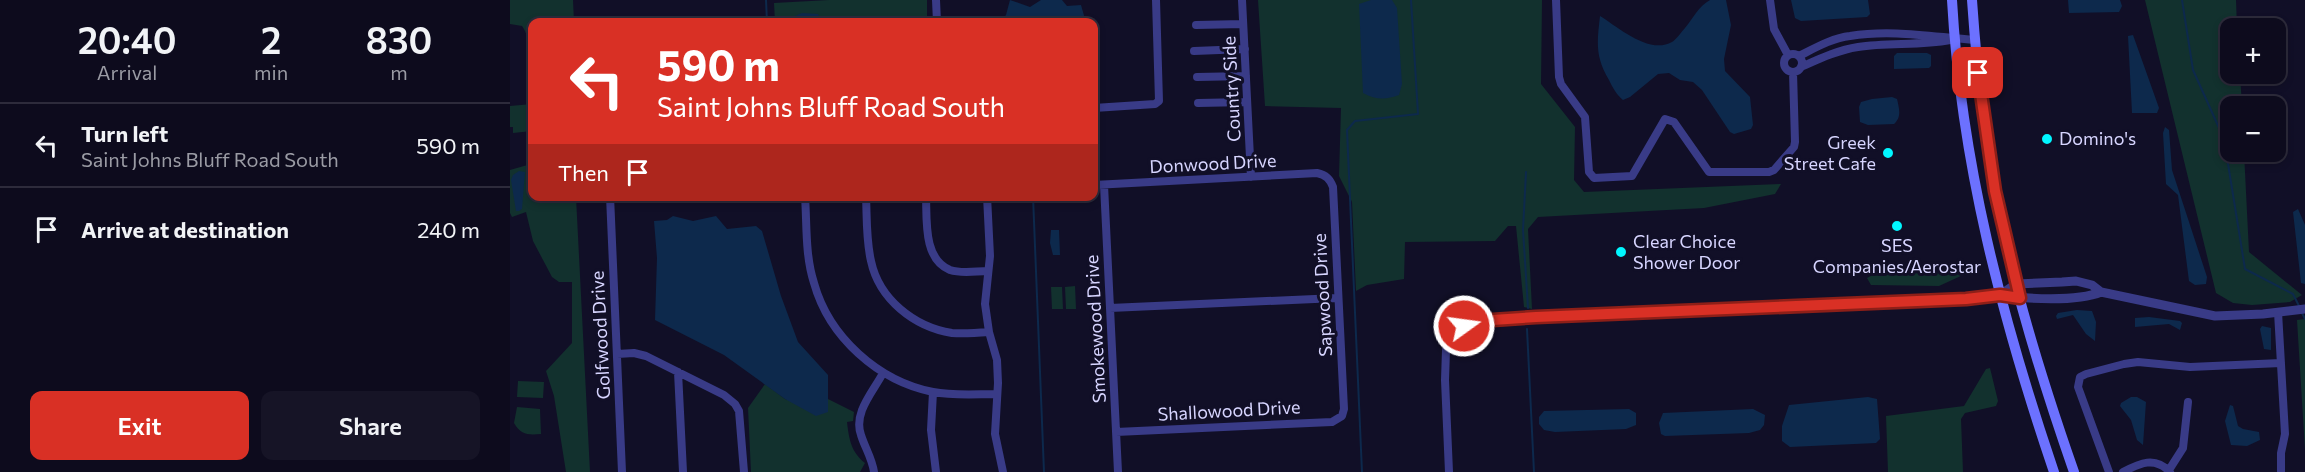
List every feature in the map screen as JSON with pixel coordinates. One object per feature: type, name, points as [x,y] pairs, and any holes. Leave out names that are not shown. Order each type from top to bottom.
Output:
[{"type":"main road","points":[[1952,0],[1954,39],[1975,184],[1987,248],[2019,367],[2054,472]]},
{"type":"main road","points":[[1972,0],[1982,106],[1995,191],[2016,284],[2050,404],[2074,472]]},
{"type":"street","points":[[936,0],[937,18]]},
{"type":"street","points":[[1098,108],[1155,104],[1159,101],[1156,0]]},
{"type":"street","name":"Country Side","points":[[1242,0],[1251,177]]},
{"type":"street","points":[[1556,0],[1559,77],[1561,84],[1585,117],[1589,172],[1594,178],[1632,176],[1665,119],[1674,122],[1709,172],[1769,172],[1774,170],[1794,147],[1795,142],[1793,72]]},
{"type":"street","points":[[1770,0],[1774,29],[1788,55]]},
{"type":"street","points":[[1196,25],[1244,24]]},
{"type":"street","points":[[1799,56],[1831,41],[1850,36],[1927,34],[1975,40]]},
{"type":"street","points":[[1793,72],[1838,51],[1859,46],[1934,43],[1954,39]]},
{"type":"street","points":[[1194,51],[1245,49]]},
{"type":"street","points":[[1793,72],[1787,70],[1784,65],[1788,55],[1799,56],[1802,61],[1801,67]]},
{"type":"street","points":[[1197,77],[1246,75]]},
{"type":"street","points":[[1198,103],[1247,102]]},
{"type":"street","name":"Donwood Drive","points":[[1098,185],[1324,175]]},
{"type":"street","name":"Sapwood Drive","points":[[1324,175],[1331,181],[1333,187],[1344,409],[1342,416]]},
{"type":"street","name":"Smokewood Drive","points":[[1104,185],[1118,472]]},
{"type":"street","name":"Golfwood Drive","points":[[610,201],[622,472]]},
{"type":"street","points":[[805,201],[807,251],[814,284],[833,325],[844,339],[883,373],[910,385],[933,392],[997,394]]},
{"type":"street","points":[[866,201],[871,261],[881,286],[893,303],[908,315],[936,330],[953,333],[989,332]]},
{"type":"street","points":[[926,201],[930,246],[934,256],[948,269],[954,271],[988,271]]},
{"type":"street","points":[[987,201],[990,255],[985,304],[989,332],[997,360],[995,434],[1003,472]]},
{"type":"street","points":[[2000,295],[2016,284],[2076,281],[2092,285],[2101,292]]},
{"type":"street","points":[[1449,472],[1444,358],[1451,340],[1460,329],[1473,322],[1489,319],[1966,299],[2000,295],[2020,298],[2081,297],[2101,292],[2215,316],[2305,309]]},
{"type":"street","points":[[1110,308],[1337,298]]},
{"type":"street","points":[[2278,312],[2285,434],[2281,453],[2281,472]]},
{"type":"street","points":[[617,354],[640,354],[724,395],[735,404],[739,411],[741,424],[744,472]]},
{"type":"street","points":[[2109,472],[2079,393],[2078,382],[2086,374],[2139,362],[2190,367],[2281,363]]},
{"type":"street","points":[[678,372],[683,472]]},
{"type":"street","points":[[874,472],[870,455],[861,435],[860,417],[883,373]]},
{"type":"street","points":[[933,392],[931,430],[936,472]]},
{"type":"street","points":[[2123,472],[2149,461],[2157,462],[2170,471],[2183,447],[2188,402]]},
{"type":"street","name":"Shallowood Drive","points":[[1116,432],[1332,422],[1342,416]]},
{"type":"green space","points":[[510,0],[573,0],[574,18],[528,18],[528,55],[525,31],[522,26],[510,24]]},
{"type":"green space","points":[[829,0],[927,0],[927,18],[775,18],[774,3]]},
{"type":"green space","points":[[1258,0],[1542,0],[1541,84],[1575,127],[1574,180],[1584,192],[1781,184],[1775,194],[1704,208],[1538,217],[1528,229],[1532,309],[1524,307],[1516,226],[1508,226],[1495,241],[1405,242],[1404,279],[1367,285],[1356,291],[1352,202],[1339,176],[1341,108],[1265,106]]},
{"type":"green space","points":[[2145,0],[2236,0],[2237,18],[2220,18],[2220,84],[2241,84],[2241,96],[2220,96],[2220,162],[2244,162],[2249,252],[2302,295],[2290,302],[2252,305],[2233,303],[2216,293]]},
{"type":"green space","points":[[528,104],[528,131],[513,133],[513,127],[510,127],[510,106]]},
{"type":"green space","points":[[528,165],[528,201],[576,201],[590,472],[566,472],[554,396],[546,371],[572,343],[572,282],[559,282],[552,277],[533,241],[526,212],[512,217],[510,213],[510,170]]},
{"type":"green space","points":[[1959,269],[1963,275],[1939,286],[1871,285],[1867,278],[1880,271]]},
{"type":"green space","points":[[1075,286],[1076,309],[1066,309],[1065,287]]},
{"type":"green space","points":[[1051,287],[1062,287],[1063,309],[1052,309]]},
{"type":"green space","points":[[2305,319],[2305,450],[2297,320]]},
{"type":"green space","points":[[1990,368],[1998,401],[1996,406],[1965,413],[1961,419],[1963,472],[1888,472],[1886,416],[1964,406],[1986,369]]},
{"type":"green space","points":[[518,381],[544,382],[543,398],[517,397]]},
{"type":"green space","points":[[765,384],[785,399],[828,412],[828,399],[854,412],[853,421],[847,422],[852,445],[865,463],[860,472],[751,472],[748,408]]},
{"type":"green space","points":[[517,407],[540,409],[541,434],[525,433],[519,430],[514,423]]},
{"type":"water","points":[[1010,0],[1030,7],[1041,0],[1062,0],[1067,6],[1081,5],[1085,18],[1003,18]]},
{"type":"water","points":[[1371,0],[1392,0],[1397,8],[1402,84],[1399,95],[1390,98],[1377,98],[1363,93],[1359,4]]},
{"type":"water","points":[[1710,0],[1726,0],[1731,25],[1724,59],[1725,71],[1750,97],[1753,125],[1751,129],[1734,134],[1730,132],[1702,90],[1693,82],[1680,80],[1669,73],[1658,74],[1623,100],[1612,86],[1599,56],[1600,16],[1634,38],[1654,45],[1663,45],[1676,39],[1699,9]]},
{"type":"water","points":[[1791,0],[1868,0],[1870,14],[1867,17],[1801,21],[1795,18]]},
{"type":"water","points":[[2068,0],[2120,0],[2122,6],[2119,12],[2069,13]]},
{"type":"water","points":[[802,13],[818,14],[820,18],[793,18]]},
{"type":"water","points":[[2133,35],[2159,108],[2157,113],[2132,113],[2128,36]]},
{"type":"water","points":[[1897,53],[1927,53],[1931,55],[1931,66],[1929,68],[1894,69],[1894,56]]},
{"type":"water","points":[[1892,97],[1897,99],[1899,109],[1898,118],[1894,124],[1868,125],[1860,122],[1861,102]]},
{"type":"water","points":[[2165,127],[2169,130],[2172,170],[2207,277],[2206,284],[2195,285],[2189,281],[2178,195],[2166,184],[2163,133]]},
{"type":"water","points":[[519,171],[525,172],[522,209],[516,211],[511,180],[513,175]]},
{"type":"water","points":[[2298,209],[2305,225],[2305,284],[2301,283],[2293,212]]},
{"type":"water","points":[[673,216],[693,221],[716,216],[727,229],[756,226],[762,231],[781,296],[798,342],[828,375],[828,412],[816,416],[785,399],[724,355],[655,320],[657,258],[654,221],[667,220]]},
{"type":"water","points":[[1051,230],[1059,230],[1060,255],[1053,255],[1050,243]]},
{"type":"water","points":[[2077,310],[2092,311],[2096,322],[2095,341],[2086,334],[2073,315],[2057,319],[2058,313]]},
{"type":"water","points":[[2149,317],[2180,321],[2182,323],[2180,330],[2169,324],[2135,327],[2135,318]]},
{"type":"water","points":[[2262,326],[2271,328],[2271,350],[2264,349],[2260,329]]},
{"type":"water","points":[[1868,397],[1877,399],[1880,439],[1876,443],[1790,447],[1782,441],[1782,426],[1789,405]]},
{"type":"water","points":[[2131,397],[2137,397],[2146,402],[2143,445],[2137,440],[2131,420],[2120,406]]},
{"type":"water","points":[[2230,405],[2233,406],[2238,426],[2259,432],[2260,440],[2247,446],[2231,445],[2225,421]]},
{"type":"water","points":[[1629,409],[1636,413],[1636,425],[1626,429],[1555,432],[1544,430],[1539,424],[1539,417],[1544,411]]},
{"type":"water","points":[[1753,409],[1765,415],[1764,425],[1760,430],[1749,433],[1665,436],[1661,434],[1659,423],[1663,413]]},
{"type":"waterway","points":[[766,0],[767,18]]},
{"type":"waterway","points":[[1362,472],[1347,130],[1355,121],[1418,114],[1411,0]]},
{"type":"waterway","points":[[2182,0],[2193,70],[2224,139],[2245,269],[2293,294],[2299,306]]},
{"type":"waterway","points":[[1526,172],[1523,230],[1528,308]]},
{"type":"waterway","points":[[1033,201],[1044,472]]},
{"type":"waterway","points":[[2301,311],[2305,319]]},
{"type":"waterway","points":[[1527,329],[1534,472]]},
{"type":"place","name":"Domino's","points":[[2047,139]]},
{"type":"place","name":"Greek Street Cafe","points":[[1888,153]]},
{"type":"place","name":"SES Companies/Aerostar","points":[[1897,226]]},
{"type":"place","name":"Clear Choice Shower Door","points":[[1621,252]]},
{"type":"route","points":[[1464,326],[1489,319],[1966,299],[2000,295],[2020,298],[2000,219],[1978,73]]}]
